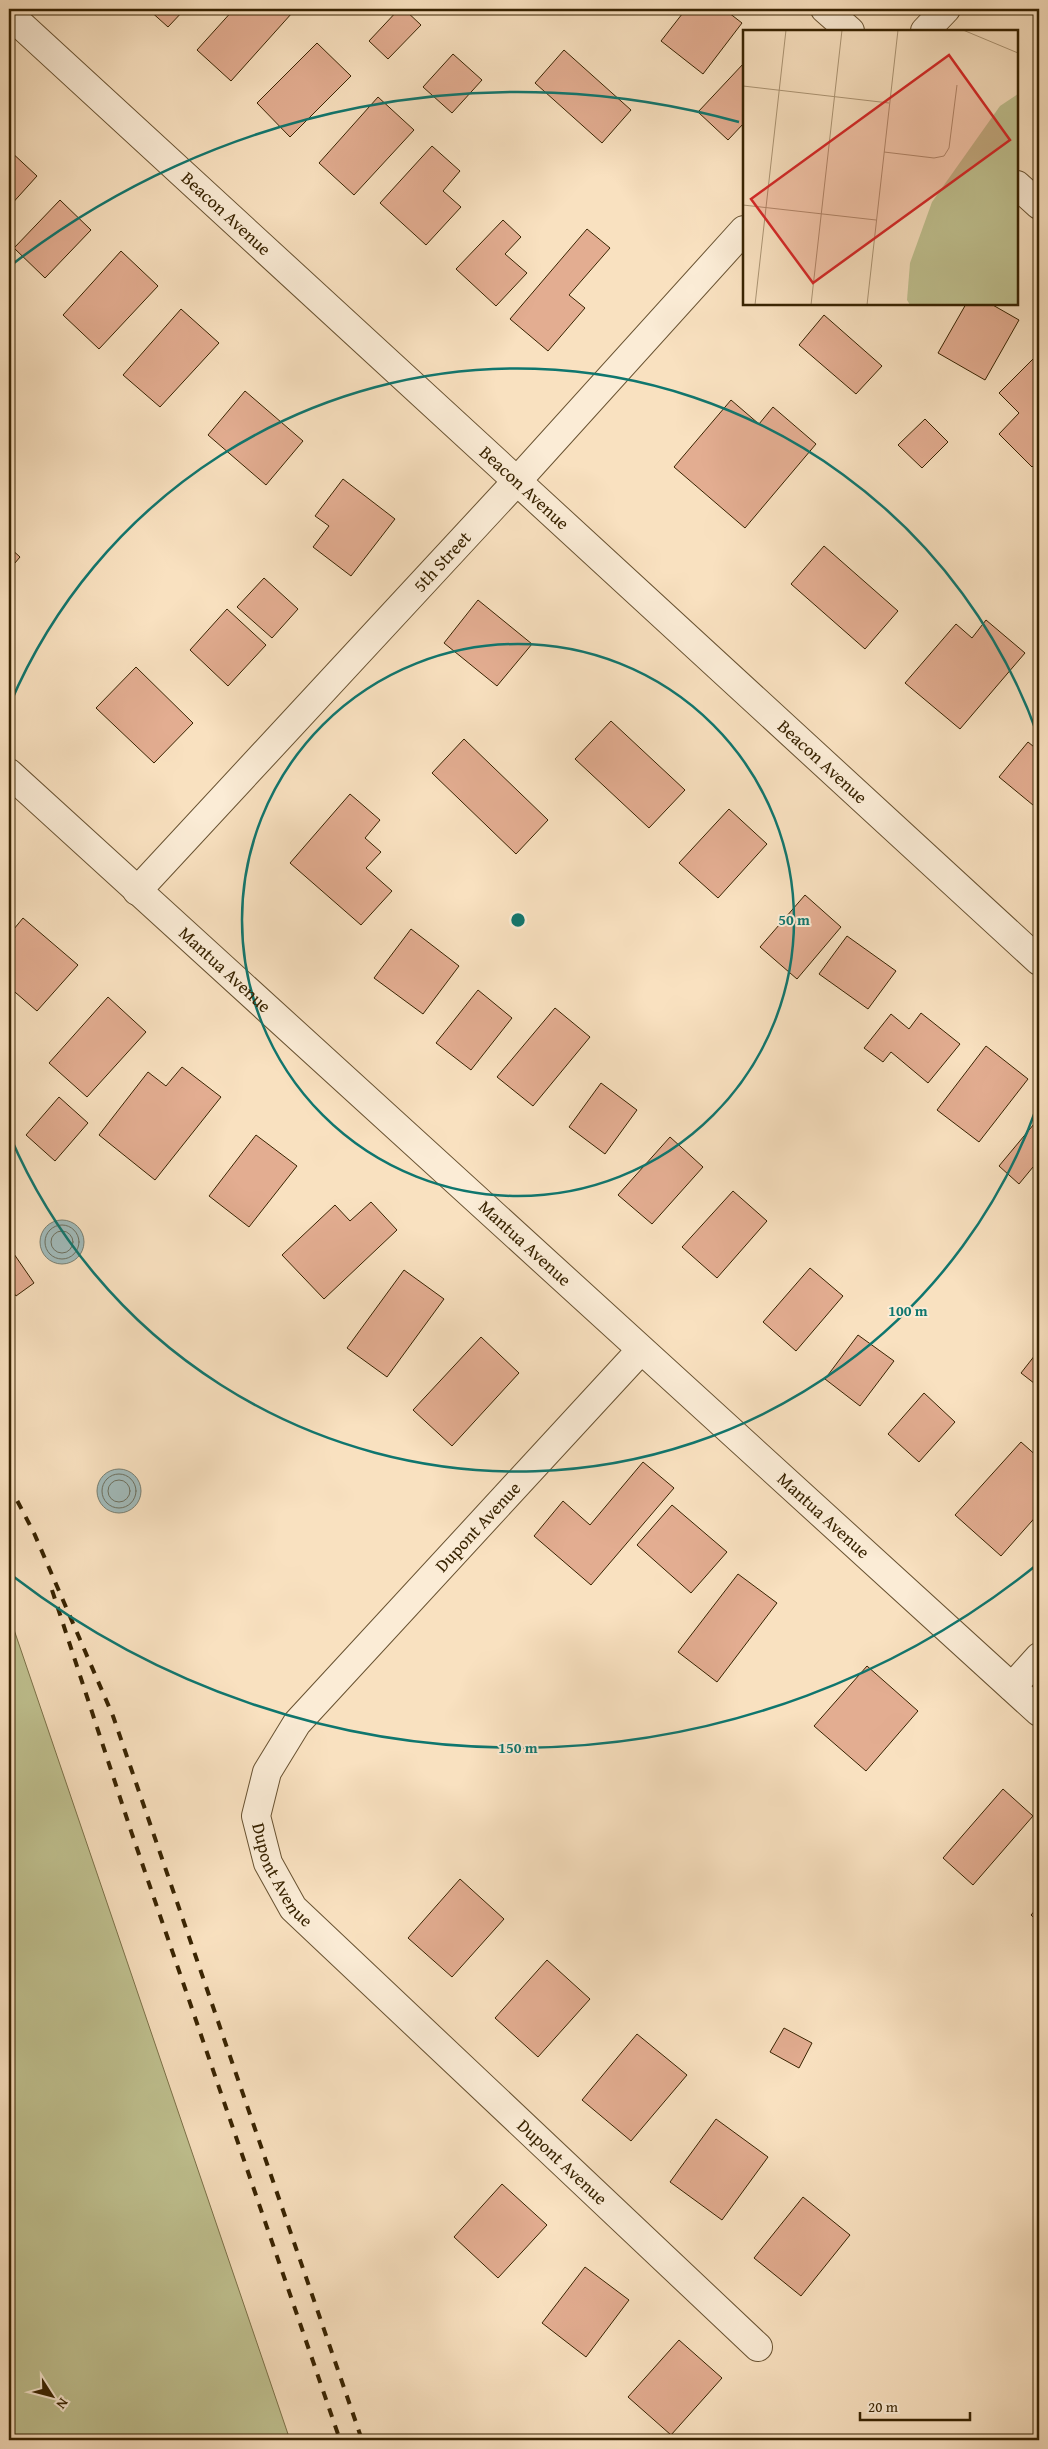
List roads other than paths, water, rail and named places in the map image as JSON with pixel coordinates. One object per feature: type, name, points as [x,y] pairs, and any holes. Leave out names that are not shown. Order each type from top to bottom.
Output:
[{"type":"street","points":[[825,9],[849,30]]},
{"type":"street","points":[[926,30],[946,9]]},
{"type":"street","name":"Beacon Avenue","points":[[9,14],[1039,961]]},
{"type":"street","points":[[1018,185],[1039,205]]},
{"type":"street","name":"5th Street","points":[[137,891],[517,481],[743,231]]},
{"type":"street","name":"Mantua Avenue","points":[[9,773],[640,1351],[1039,1712]]},
{"type":"street","name":"Dupont Avenue","points":[[640,1351],[297,1723],[267,1772],[256,1816],[268,1863],[292,1908],[758,2347]]},
{"type":"street","points":[[1012,1687],[1039,1657]]},
{"type":"water","points":[[62,1220],[74,1224],[80,1230],[84,1242],[80,1254],[74,1260],[62,1264],[50,1260],[44,1254],[40,1242],[44,1230],[50,1224]]},
{"type":"water","points":[[119,1469],[131,1473],[137,1479],[141,1491],[137,1503],[131,1509],[119,1513],[107,1509],[101,1503],[97,1491],[101,1479],[107,1473]]},
{"type":"railway","points":[[9,1485],[34,1533],[113,1716],[362,2440]]},
{"type":"railway","points":[[52,1590],[131,1831],[340,2440]]}]
